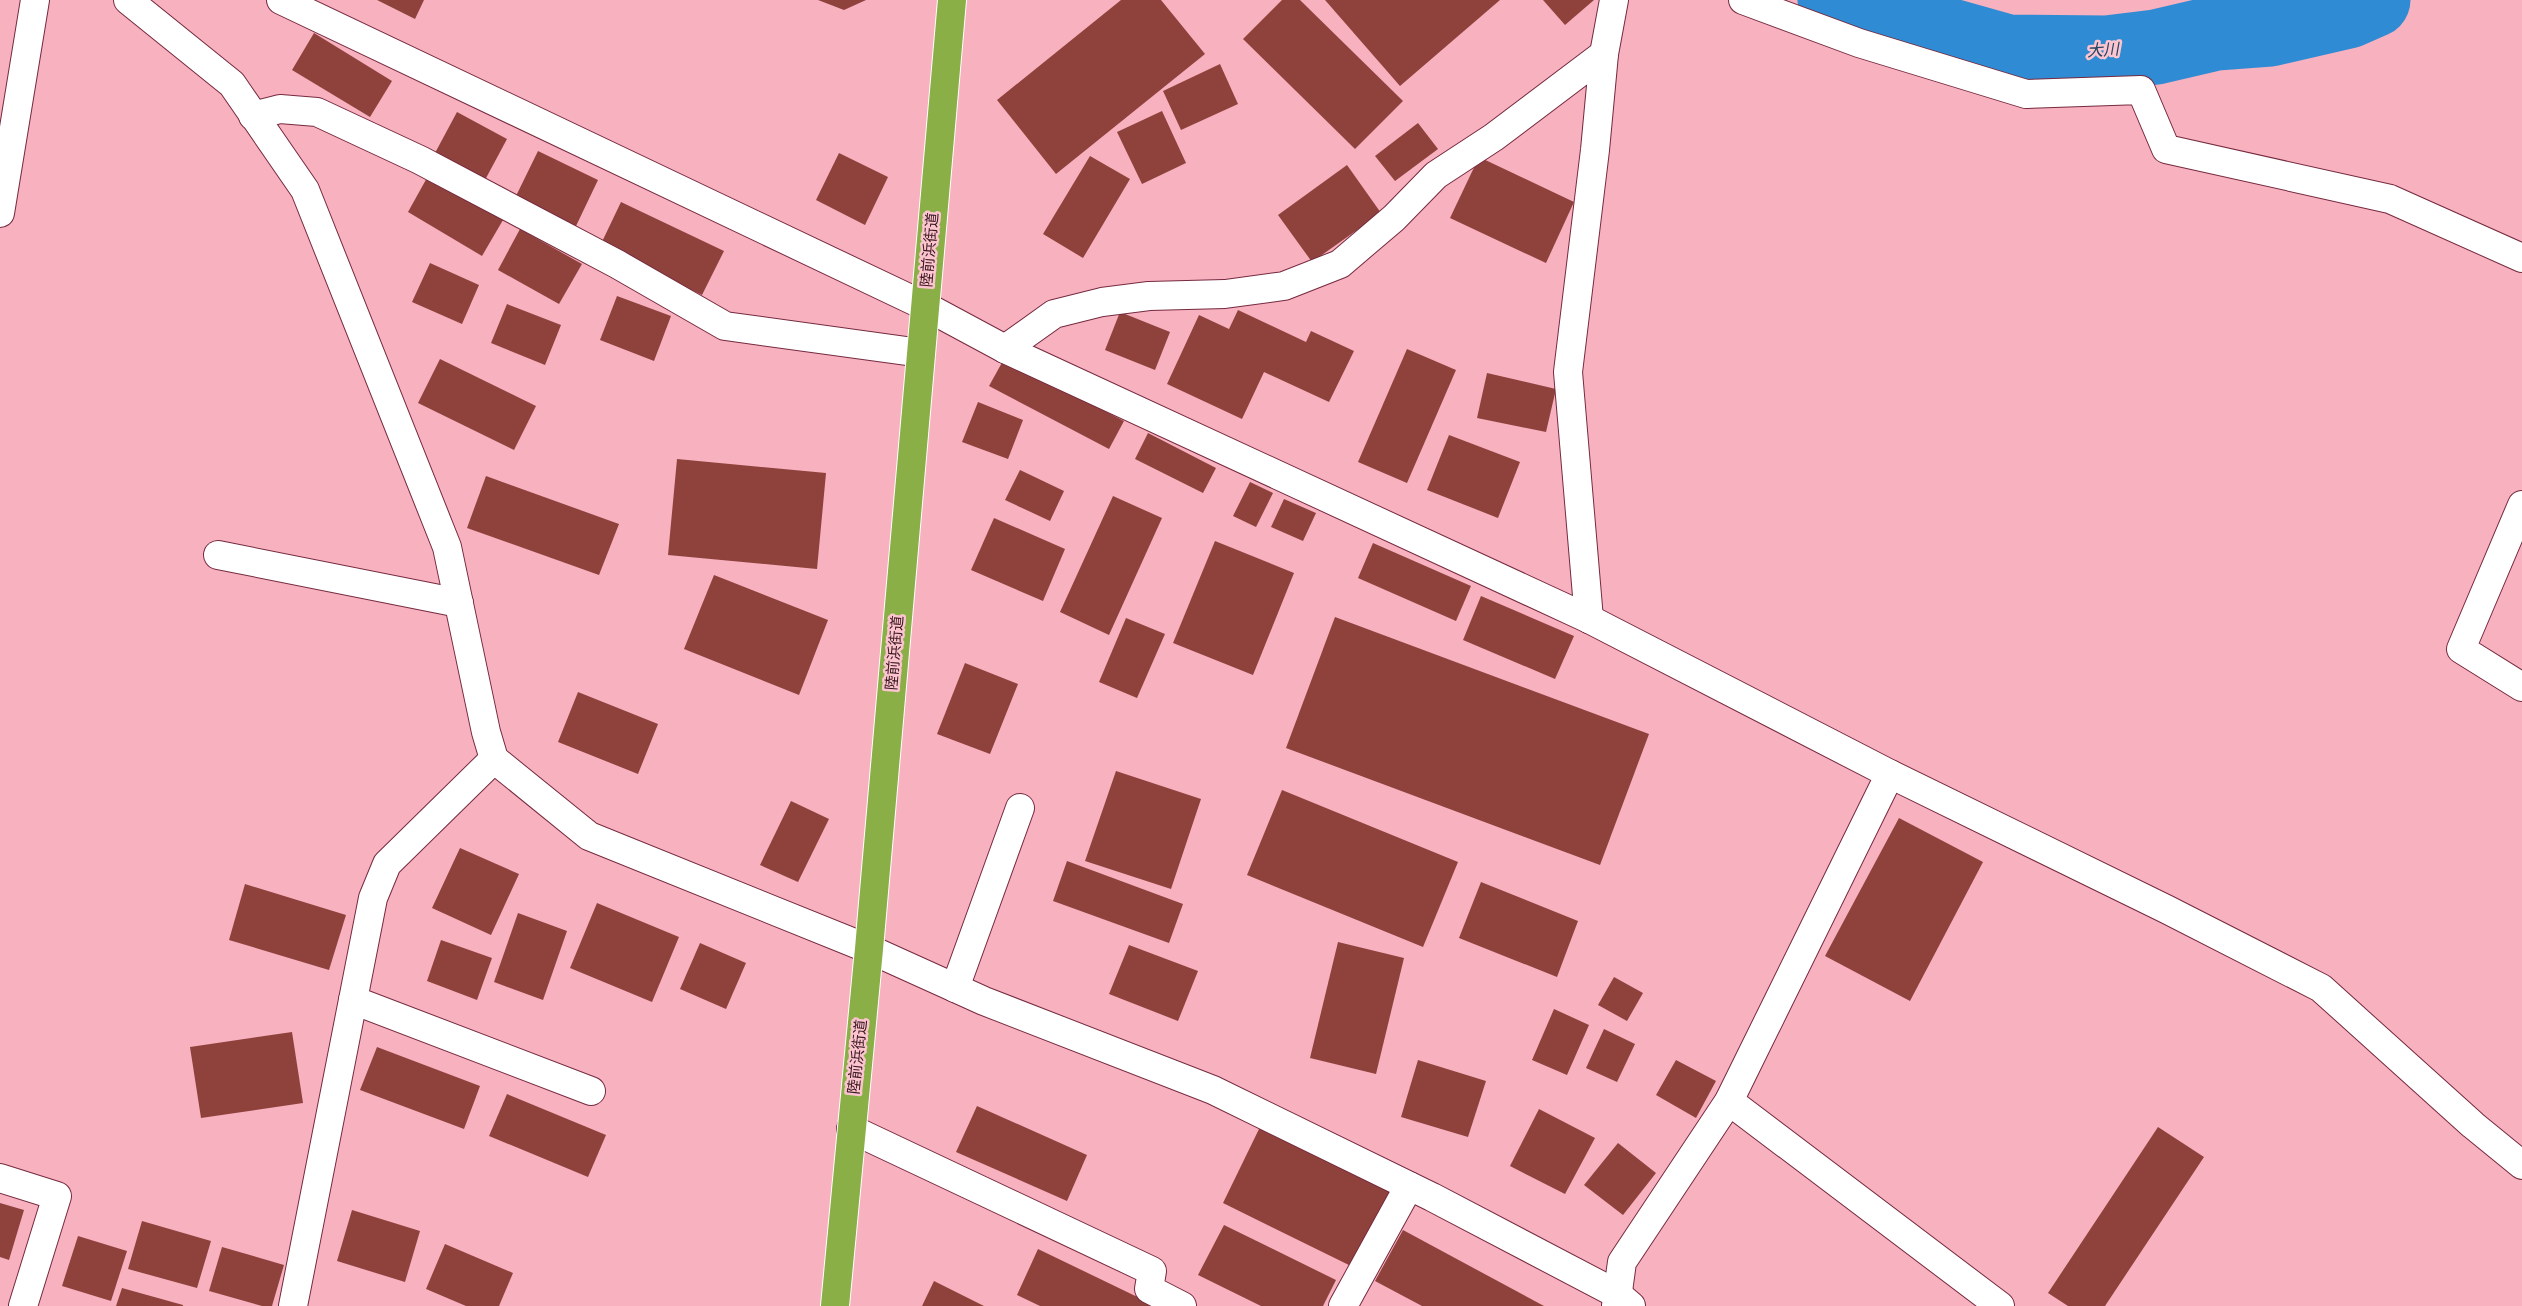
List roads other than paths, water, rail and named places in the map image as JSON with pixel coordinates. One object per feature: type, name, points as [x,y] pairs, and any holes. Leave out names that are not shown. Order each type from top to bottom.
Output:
[{"type":"highway","name":"陸前浜街道","points":[[834,1306],[869,949],[952,0]]},
{"type":"street","points":[[0,213],[35,0]]},
{"type":"street","points":[[128,0],[232,84],[305,190],[448,547],[486,732],[494,759],[589,836],[869,949],[955,988],[1213,1090],[1409,1186],[1622,1302],[1622,1262],[1728,1102],[1890,774]]},
{"type":"street","points":[[281,0],[925,306],[1005,349],[1590,619],[1890,774],[2166,909],[2321,988],[2473,1125],[2522,1164]]},
{"type":"street","points":[[1590,619],[1568,372],[1595,150],[1604,54],[1614,0]]},
{"type":"street","points":[[1743,0],[1859,43],[2026,94],[2141,90],[2166,148],[2390,200],[2522,258]]},
{"type":"street","points":[[1005,349],[1054,314],[1102,302],[1149,296],[1225,294],[1284,286],[1340,264],[1394,218],[1436,175],[1494,137],[1604,54]]},
{"type":"street","points":[[253,116],[280,109],[317,112],[420,160],[618,264],[725,326],[921,353]]},
{"type":"street","points":[[2522,505],[2461,649],[2522,687]]},
{"type":"street","points":[[218,555],[459,603]]},
{"type":"street","points":[[293,1306],[373,898],[387,864],[494,759]]},
{"type":"street","points":[[955,988],[1020,808]]},
{"type":"street","points":[[353,1000],[591,1091]]},
{"type":"street","points":[[1728,1102],[2000,1306]]},
{"type":"street","points":[[851,1129],[1152,1271],[1149,1289],[1182,1306]]},
{"type":"street","points":[[0,1178],[57,1196],[23,1306]]},
{"type":"street","points":[[1343,1306],[1409,1186]]},
{"type":"water","points":[[1797,0],[1872,0],[2001,59],[2064,65],[2108,64],[2147,60],[2197,49],[2247,27],[2330,6],[2343,0],[2380,0],[2332,22],[2137,68],[2037,71],[1957,59]]},
{"type":"waterway","name":"大川","points":[[1835,0],[1890,19],[2008,52],[2107,53],[2156,47],[2216,33],[2270,29],[2348,11],[2373,0]]}]
